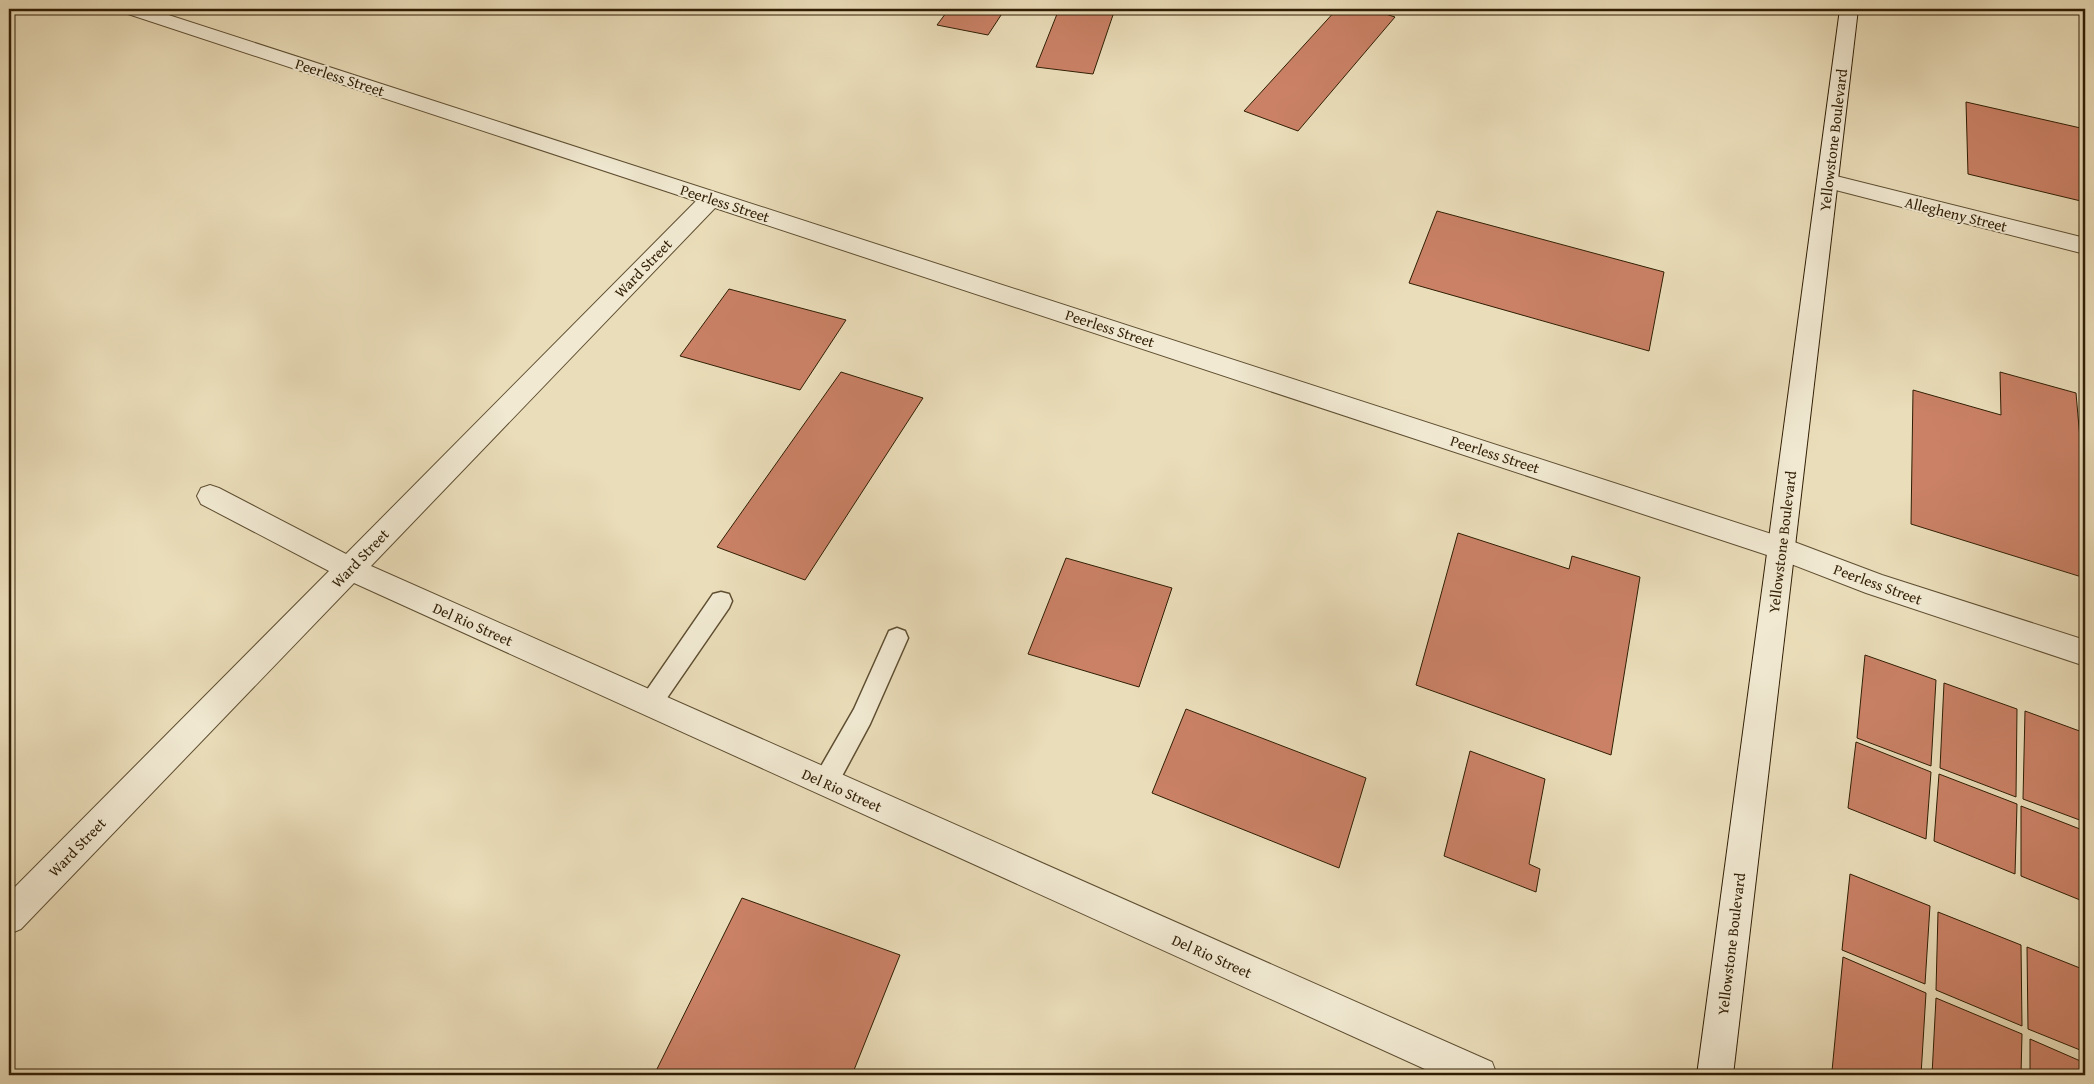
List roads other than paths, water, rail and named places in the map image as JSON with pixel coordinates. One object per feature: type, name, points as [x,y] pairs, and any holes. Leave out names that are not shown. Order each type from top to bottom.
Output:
[{"type":"street","name":"Peerless Street","points":[[132,9],[1781,548],[1876,585],[2085,653]]},
{"type":"street","name":"Yellowstone Boulevard","points":[[1714,1075],[1849,9]]},
{"type":"street","name":"Allegheny Street","points":[[1828,181],[2085,246]]},
{"type":"street","name":"Ward Street","points":[[9,917],[712,198]]},
{"type":"street","name":"Del Rio Street","points":[[210,496],[350,569],[1479,1075]]},
{"type":"lane","points":[[650,704],[720,600]]},
{"type":"lane","points":[[826,783],[862,716],[897,638]]}]
